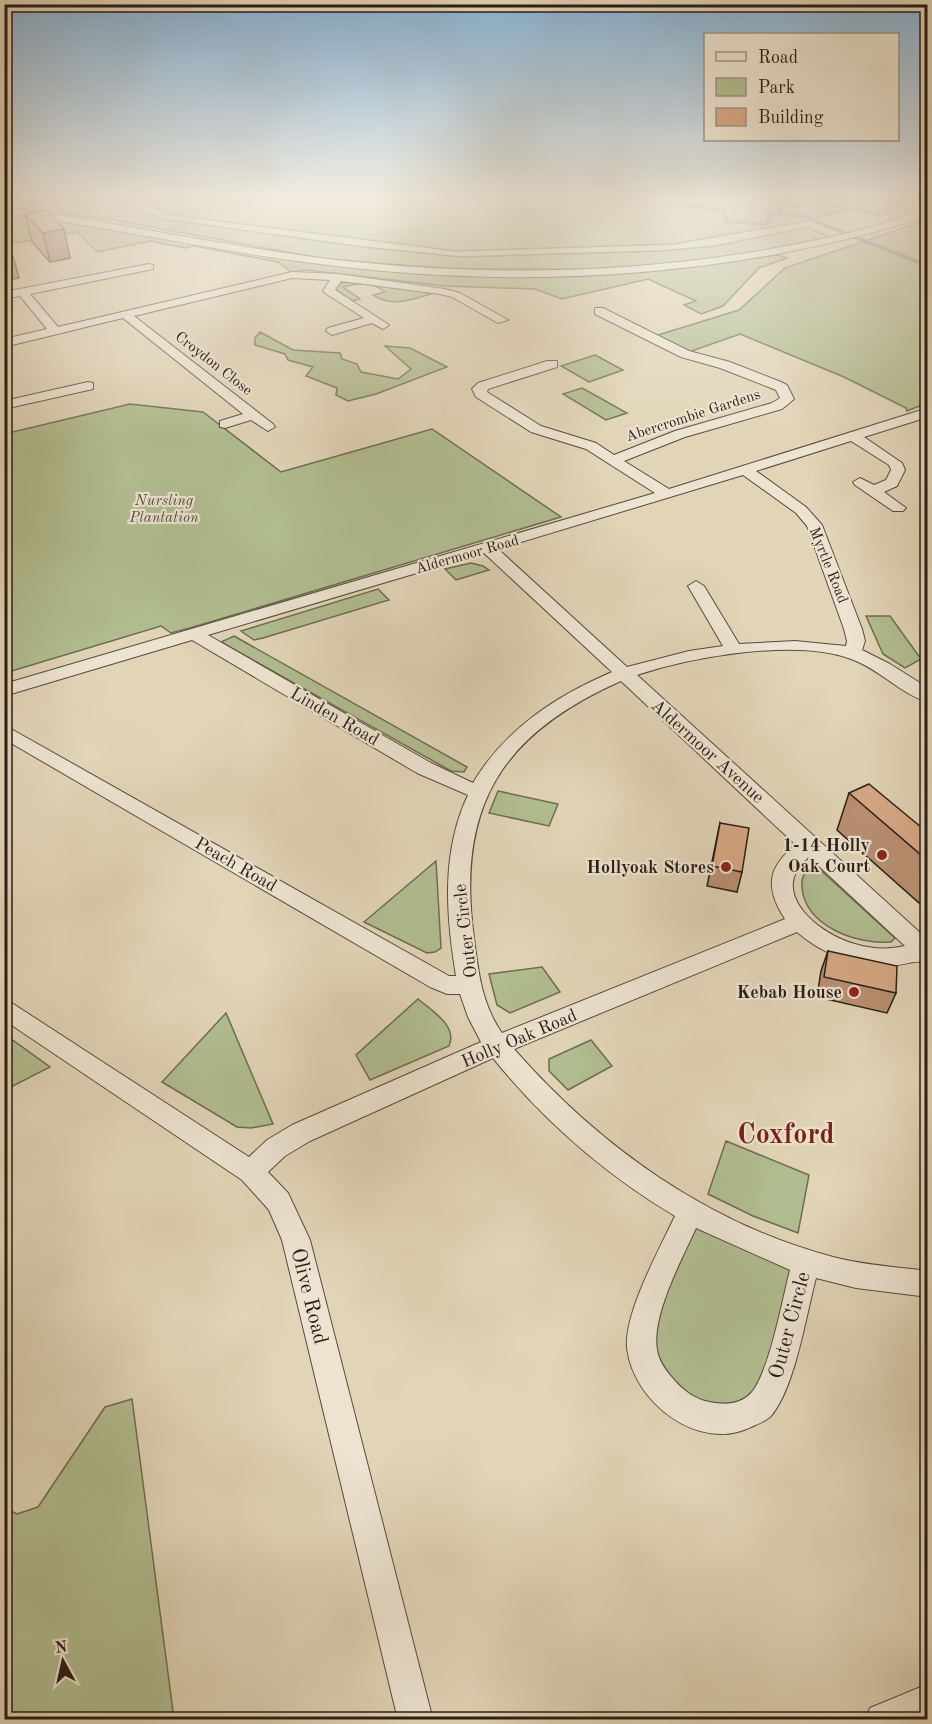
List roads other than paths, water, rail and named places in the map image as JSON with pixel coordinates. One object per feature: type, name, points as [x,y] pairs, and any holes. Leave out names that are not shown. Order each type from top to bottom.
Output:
[{"type":"street","points":[[4,296],[98,277]]},
{"type":"street","points":[[4,343],[277,277]]},
{"type":"street","points":[[333,277],[450,292],[501,320]]},
{"type":"street","points":[[332,331],[379,322],[329,291],[338,278]]},
{"type":"street","points":[[146,292],[161,306]]},
{"type":"street","points":[[23,293],[56,332]]},
{"type":"street","name":"Abercrombie Gardens","points":[[599,311],[685,354],[725,365],[776,385],[782,388],[787,399],[777,405],[680,434],[613,460]]},
{"type":"street","name":"Croydon Close","points":[[126,315],[268,427]]},
{"type":"street","points":[[552,364],[479,389],[481,394],[536,429],[583,443],[667,494]]},
{"type":"street","points":[[530,371],[543,378]]},
{"type":"street","points":[[4,387],[10,404],[88,386]]},
{"type":"street","name":"Aldermoor Road","points":[[4,690],[488,548],[746,470],[927,412]]},
{"type":"street","name":"Croydon Close","points":[[225,424],[254,415]]},
{"type":"street","points":[[852,435],[896,463],[898,470],[892,483],[873,491]]},
{"type":"street","name":"Myrtle Road","points":[[746,470],[801,510],[814,525],[854,629],[856,640],[852,653]]},
{"type":"street","points":[[860,482],[898,507]]},
{"type":"street","name":"Aldermoor Avenue","points":[[488,548],[925,952]]},
{"type":"street","points":[[696,586],[735,650]]},
{"type":"street","name":"Linden Road","points":[[194,634],[424,768],[459,785],[478,791]]},
{"type":"street","name":"Outer Circle","points":[[927,696],[874,663],[852,653],[797,647],[735,650],[675,659],[622,673],[581,693],[538,722],[504,755],[478,791],[465,829],[458,873],[461,923],[470,984],[480,1019],[498,1046],[539,1094],[598,1149],[622,1168],[691,1209],[747,1237],[806,1262],[866,1277],[927,1284]]},
{"type":"street","name":"Peach Road","points":[[4,731],[438,981],[447,985],[470,984]]},
{"type":"street","points":[[810,845],[796,852],[782,880],[782,893],[792,914],[799,922],[827,943],[865,956],[898,958],[925,952]]},
{"type":"street","name":"Holly Oak Road","points":[[251,1172],[276,1148],[301,1133],[498,1046],[799,922]]},
{"type":"street","name":"Olive Road","points":[[4,1007],[251,1172],[279,1202],[296,1240],[416,1719]]},
{"type":"street","name":"Outer Circle","points":[[691,1209],[642,1336],[646,1364],[655,1380],[678,1404],[696,1414],[728,1419],[744,1415],[757,1408],[766,1398],[773,1386],[806,1262]]},
{"type":"street","points":[[882,1719],[927,1701]]},
{"type":"place","name":"1-14 Holly Oak Court","points":[[882,855]]},
{"type":"place","name":"Hollyoak Stores","points":[[726,867]]},
{"type":"place","name":"Kebab House","points":[[854,992]]},
{"type":"district","name":"Coxford","points":[[786,1133]]},
{"type":"park label","name":"Nursling Plantation","points":[[164,508]]}]
